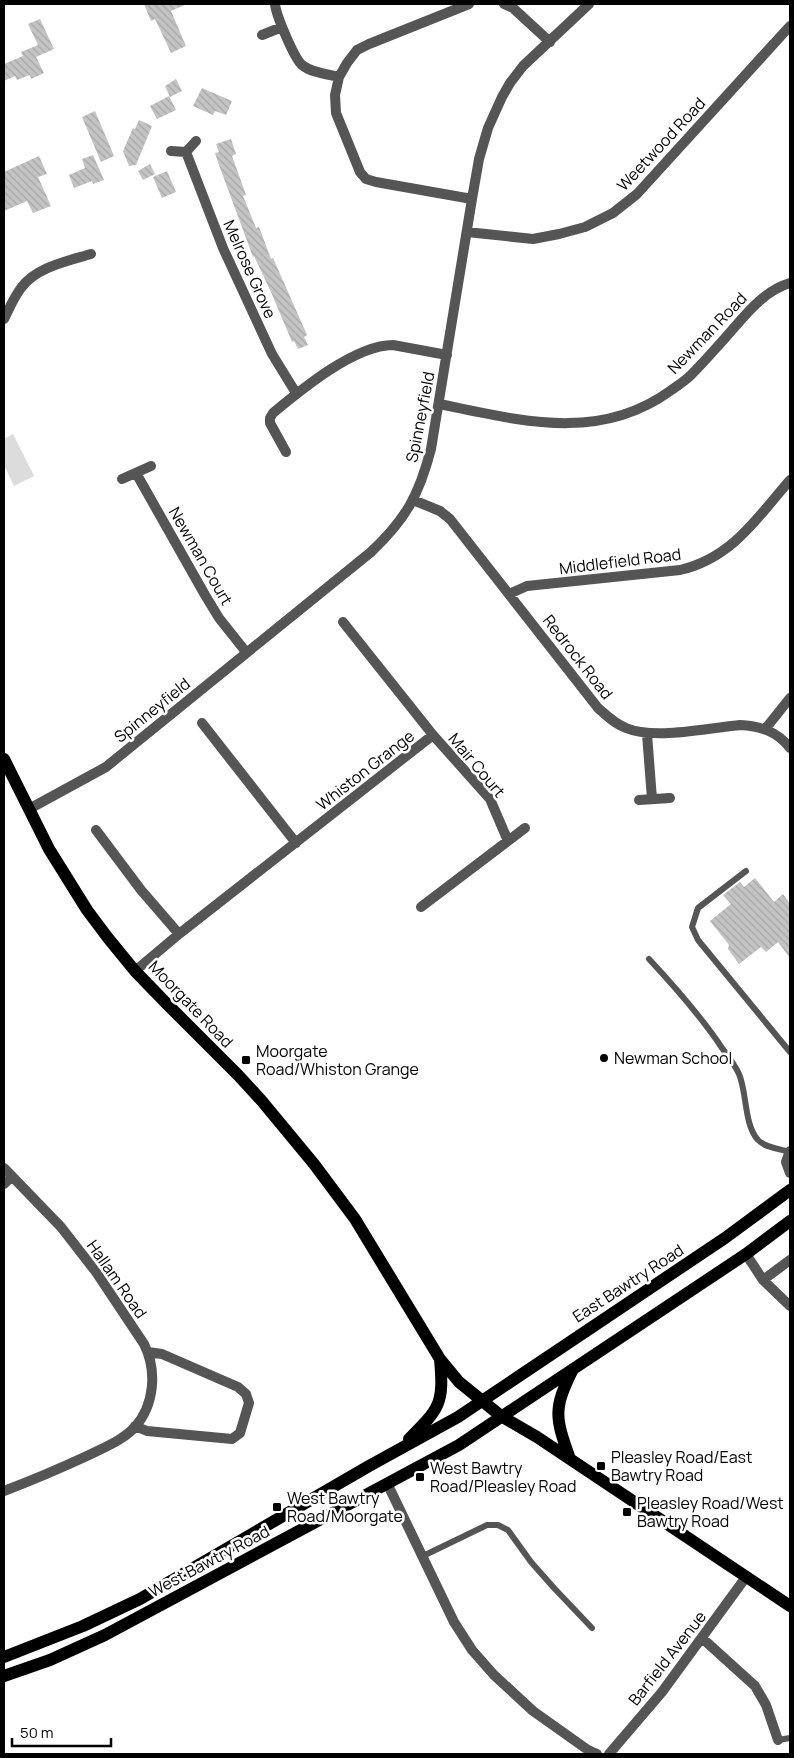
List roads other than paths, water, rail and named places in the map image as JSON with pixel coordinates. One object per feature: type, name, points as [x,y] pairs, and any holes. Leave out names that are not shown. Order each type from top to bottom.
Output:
[{"type":"main road","name":"Moorgate Road","points":[[4,759],[49,849],[82,902],[136,971],[238,1075],[314,1164],[355,1219],[440,1359],[464,1388],[501,1416],[537,1437],[790,1606]]},
{"type":"main road","name":"East Bawtry Road","points":[[483,1401],[725,1238],[790,1190]]},
{"type":"main road","points":[[501,1416],[746,1254],[790,1221]]},
{"type":"main road","points":[[400,1448],[427,1421],[440,1400],[442,1390],[440,1359]]},
{"type":"main road","points":[[570,1459],[558,1420],[560,1396],[573,1369]]},
{"type":"main road","name":"West Bawtry Road","points":[[4,1657],[83,1626],[140,1599],[483,1401]]},
{"type":"main road","name":"West Bawtry Road","points":[[4,1676],[50,1660],[105,1635],[458,1445],[501,1416]]},
{"type":"street","points":[[275,4],[282,27],[300,64],[310,70],[340,77]]},
{"type":"street","points":[[469,4],[408,27],[357,50],[340,77],[335,95],[336,114],[360,172],[366,179],[472,199]]},
{"type":"street","points":[[504,4],[513,8],[550,42]]},
{"type":"street","name":"Spinneyfield","points":[[29,809],[106,767],[371,552],[397,526],[413,500],[427,463],[439,404],[479,159],[488,128],[502,97],[523,66],[588,4]]},
{"type":"street","name":"Weetwood Road","points":[[467,232],[533,239],[586,227],[613,213],[637,194],[790,26]]},
{"type":"street","points":[[262,35],[282,27]]},
{"type":"street","points":[[171,151],[186,152],[196,141]]},
{"type":"street","name":"Melrose Grove","points":[[186,152],[222,248],[272,354],[296,394]]},
{"type":"street","points":[[4,319],[21,287],[32,277],[56,265],[91,254]]},
{"type":"street","name":"Newman Road","points":[[439,404],[528,422],[561,423],[607,420],[637,411],[690,376],[766,294],[790,283]]},
{"type":"street","points":[[286,452],[270,423],[273,413],[296,394],[349,359],[379,346],[393,345],[447,355]]},
{"type":"street","points":[[122,479],[151,466]]},
{"type":"street","name":"Newman Court","points":[[136,473],[219,618],[246,652]]},
{"type":"street","name":"Middlefield Road","points":[[509,594],[527,586],[680,570],[697,566],[720,554],[736,542],[790,480]]},
{"type":"street","name":"Redrock Road","points":[[413,500],[440,511],[450,519],[598,708],[611,720],[627,729],[647,734],[740,725],[766,728],[786,742],[790,748]]},
{"type":"street","name":"Whiston Grange","points":[[136,971],[179,934],[433,735],[343,622]]},
{"type":"street","points":[[766,728],[790,698]]},
{"type":"street","points":[[202,723],[296,843]]},
{"type":"street","points":[[647,734],[652,799]]},
{"type":"street","name":"Mair Court","points":[[433,735],[490,799],[508,841]]},
{"type":"street","points":[[640,800],[670,798]]},
{"type":"street","points":[[421,907],[525,828]]},
{"type":"street","points":[[96,830],[141,890],[179,934]]},
{"type":"street","points":[[790,1152],[786,1162],[790,1173]]},
{"type":"street","name":"Hallam Road","points":[[4,1168],[67,1235],[96,1272],[148,1352],[153,1373],[152,1389],[148,1404],[135,1426]]},
{"type":"street","points":[[4,1184],[12,1176]]},
{"type":"street","points":[[746,1254],[763,1280],[790,1306]]},
{"type":"street","points":[[763,1280],[790,1260]]},
{"type":"street","points":[[4,1491],[55,1471],[110,1445],[135,1426],[147,1431],[232,1439],[240,1433],[249,1403],[246,1394],[238,1387],[162,1354],[148,1352]]},
{"type":"street","points":[[387,1483],[454,1622],[472,1650],[494,1675],[533,1711],[597,1754]]},
{"type":"street","name":"Barfield Avenue","points":[[609,1754],[662,1692],[746,1577]]},
{"type":"street","points":[[702,1638],[755,1686],[766,1705],[778,1740]]},
{"type":"lane","points":[[746,871],[698,908],[692,927],[698,940],[790,1052]]},
{"type":"lane","points":[[649,959],[712,1032],[738,1072],[743,1084],[753,1132],[758,1140],[769,1146],[790,1152]]},
{"type":"lane","points":[[423,1556],[487,1525],[498,1525],[508,1530],[537,1569],[592,1628]]},
{"type":"lane","points":[[778,1740],[790,1738]]},
{"type":"place","name":"Newman School","points":[[604,1058]]},
{"type":"place","name":"Moorgate Road/Whiston Grange","points":[[246,1060]]},
{"type":"place","name":"Pleasley Road/East Bawtry Road","points":[[601,1466]]},
{"type":"place","name":"West Bawtry Road/Pleasley Road","points":[[420,1477]]},
{"type":"place","name":"West Bawtry Road/Moorgate","points":[[277,1507]]},
{"type":"place","name":"Pleasley Road/West Bawtry Road","points":[[627,1512]]}]
